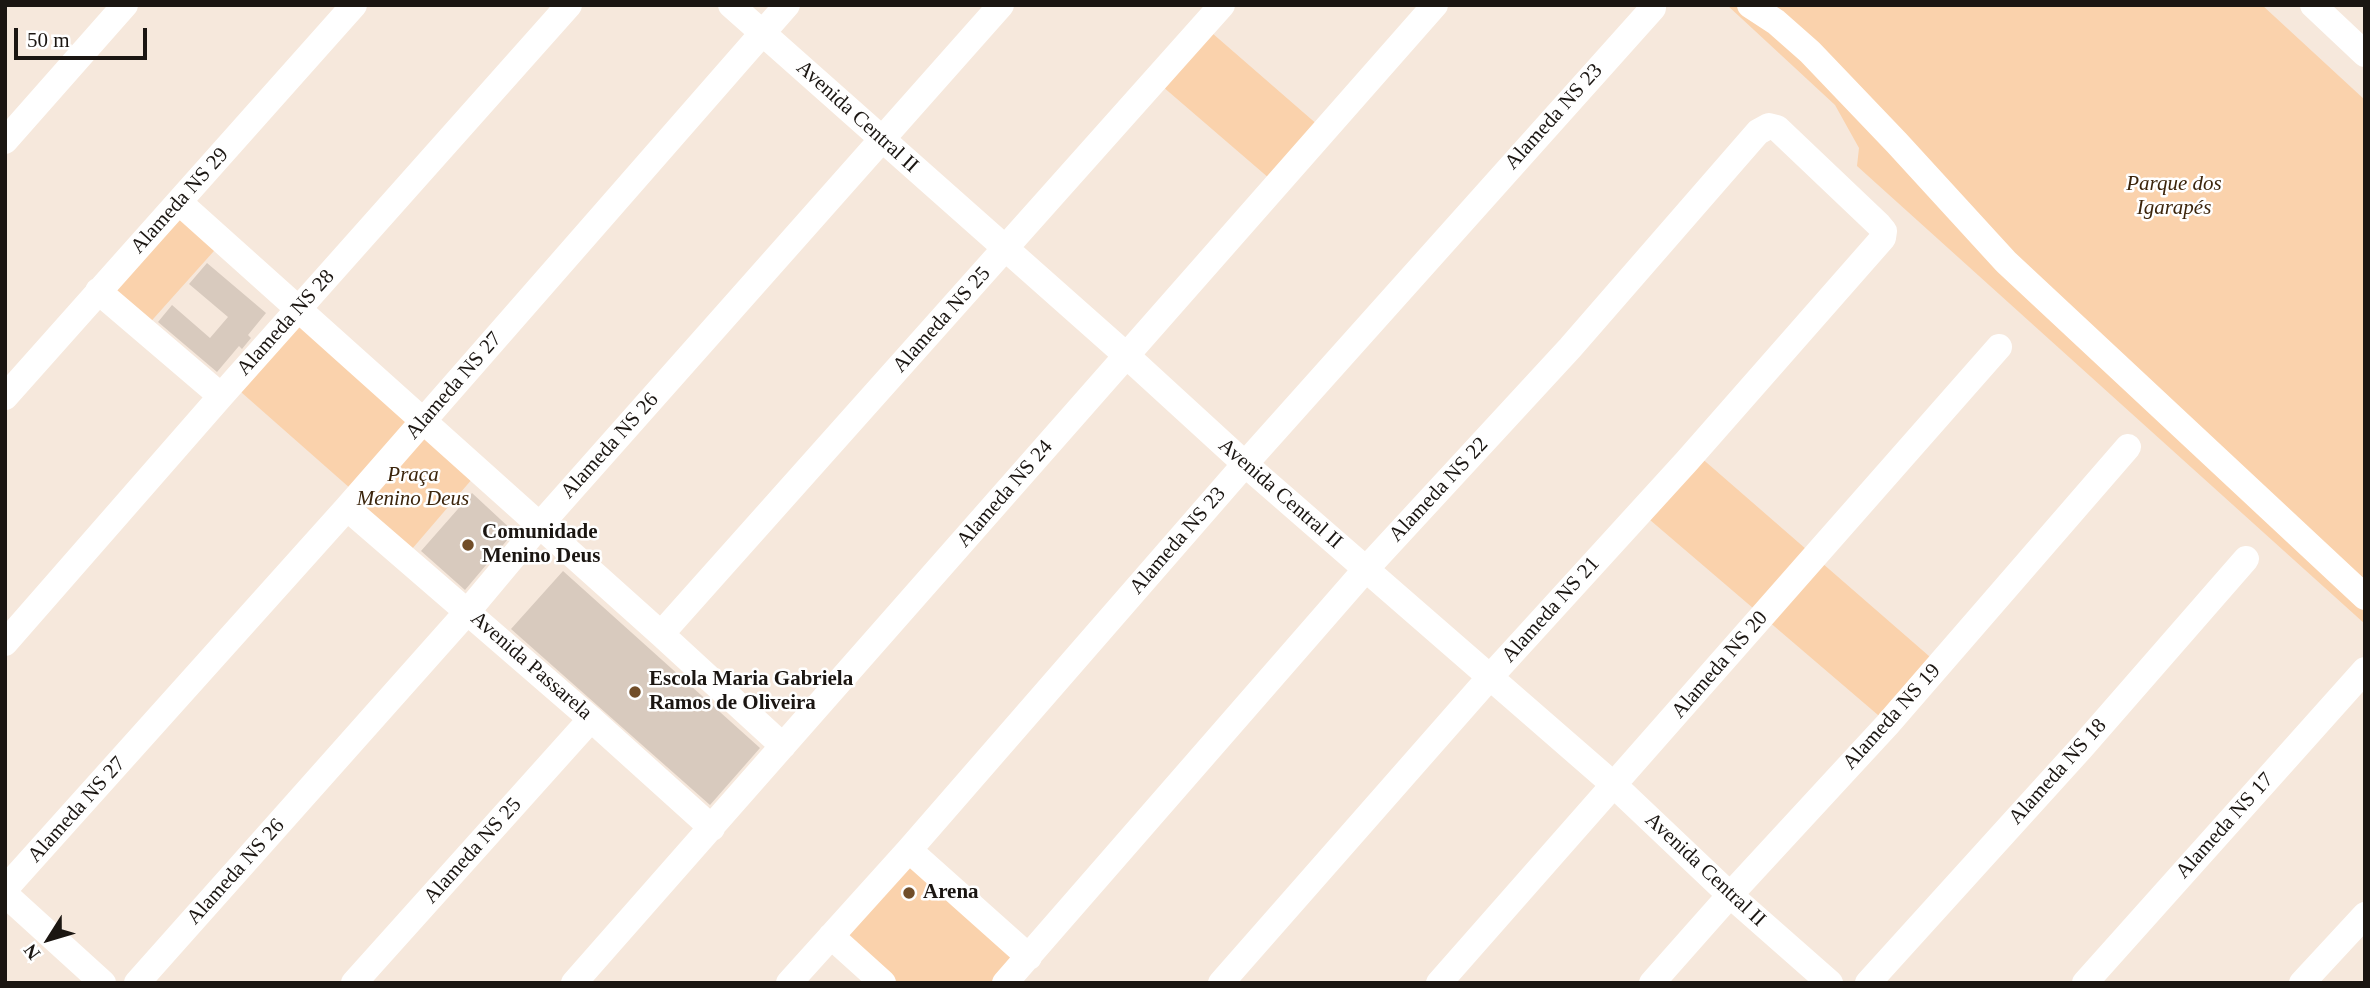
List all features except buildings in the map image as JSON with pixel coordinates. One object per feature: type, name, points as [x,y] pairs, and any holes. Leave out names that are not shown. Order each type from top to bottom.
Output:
[{"type":"street","points":[[5,141],[125,5]]},
{"type":"street","name":"Alameda NS 29","points":[[5,397],[354,5]]},
{"type":"street","name":"Alameda NS 28","points":[[5,643],[569,5]]},
{"type":"street","name":"Avenida Central II","points":[[731,5],[1245,464],[1614,785],[1730,895],[1830,983]]},
{"type":"street","name":"Alameda NS 27","points":[[5,891],[347,508],[787,5]]},
{"type":"street","name":"Alameda NS 26","points":[[137,983],[1002,5]]},
{"type":"street","name":"Alameda NS 25","points":[[661,634],[1222,5]]},
{"type":"street","name":"Alameda NS 24","points":[[574,983],[1435,5]]},
{"type":"street","points":[[1751,5],[1776,22],[1810,52],[2006,262],[2365,597]]},
{"type":"street","points":[[2313,5],[2365,54]]},
{"type":"street","name":"Alameda NS 23","points":[[789,983],[909,850],[1245,464],[1653,8]]},
{"type":"street","name":"Alameda NS 22","points":[[1005,983],[1366,569],[1570,348],[1763,128],[1777,128],[1798,146],[1881,227],[1883,238]]},
{"type":"street","points":[[180,203],[783,746]]},
{"type":"street","name":"Alameda NS 21","points":[[1221,983],[1490,677],[1687,461],[1883,238]]},
{"type":"street","points":[[98,290],[221,396]]},
{"type":"street","name":"Alameda NS 20","points":[[1439,983],[1999,347]]},
{"type":"street","name":"Alameda NS 19","points":[[1652,983],[1887,725],[2128,447]]},
{"type":"street","name":"Avenida Passarela","points":[[347,508],[468,611],[712,828]]},
{"type":"street","name":"Alameda NS 18","points":[[1868,983],[2082,747],[2246,559]]},
{"type":"street","name":"Alameda NS 17","points":[[2085,983],[2365,670]]},
{"type":"street","name":"Alameda NS 25","points":[[354,983],[591,719]]},
{"type":"street","points":[[909,850],[1028,957]]},
{"type":"street","points":[[5,891],[103,983]]},
{"type":"street","points":[[2302,983],[2365,915]]},
{"type":"street","points":[[831,936],[884,983]]},
{"type":"green space","name":"Parque dos Igarapés","points":[[1727,5],[2262,5],[2365,100],[2365,624],[1857,166],[1859,148],[1835,105]]},
{"type":"green space","points":[[1204,26],[1319,126],[1270,179],[1155,80]]},
{"type":"green space","points":[[180,205],[222,242],[146,327],[103,289]]},
{"type":"green space","points":[[297,312],[415,416],[351,489],[233,385]]},
{"type":"green space","name":"Praça Menino Deus","points":[[419,419],[479,471],[406,556],[346,503]]},
{"type":"green space","points":[[1691,449],[1937,663],[1885,721],[1636,508]]},
{"type":"green space","name":"Arena","points":[[902,849],[1026,955],[1002,983],[879,983],[826,937]]},
{"type":"place","name":"Comunidade Menino Deus","points":[[468,545]]},
{"type":"place","name":"Escola Maria Gabriela Ramos de Oliveira","points":[[635,692]]},
{"type":"place","name":"Arena","points":[[909,893]]}]
